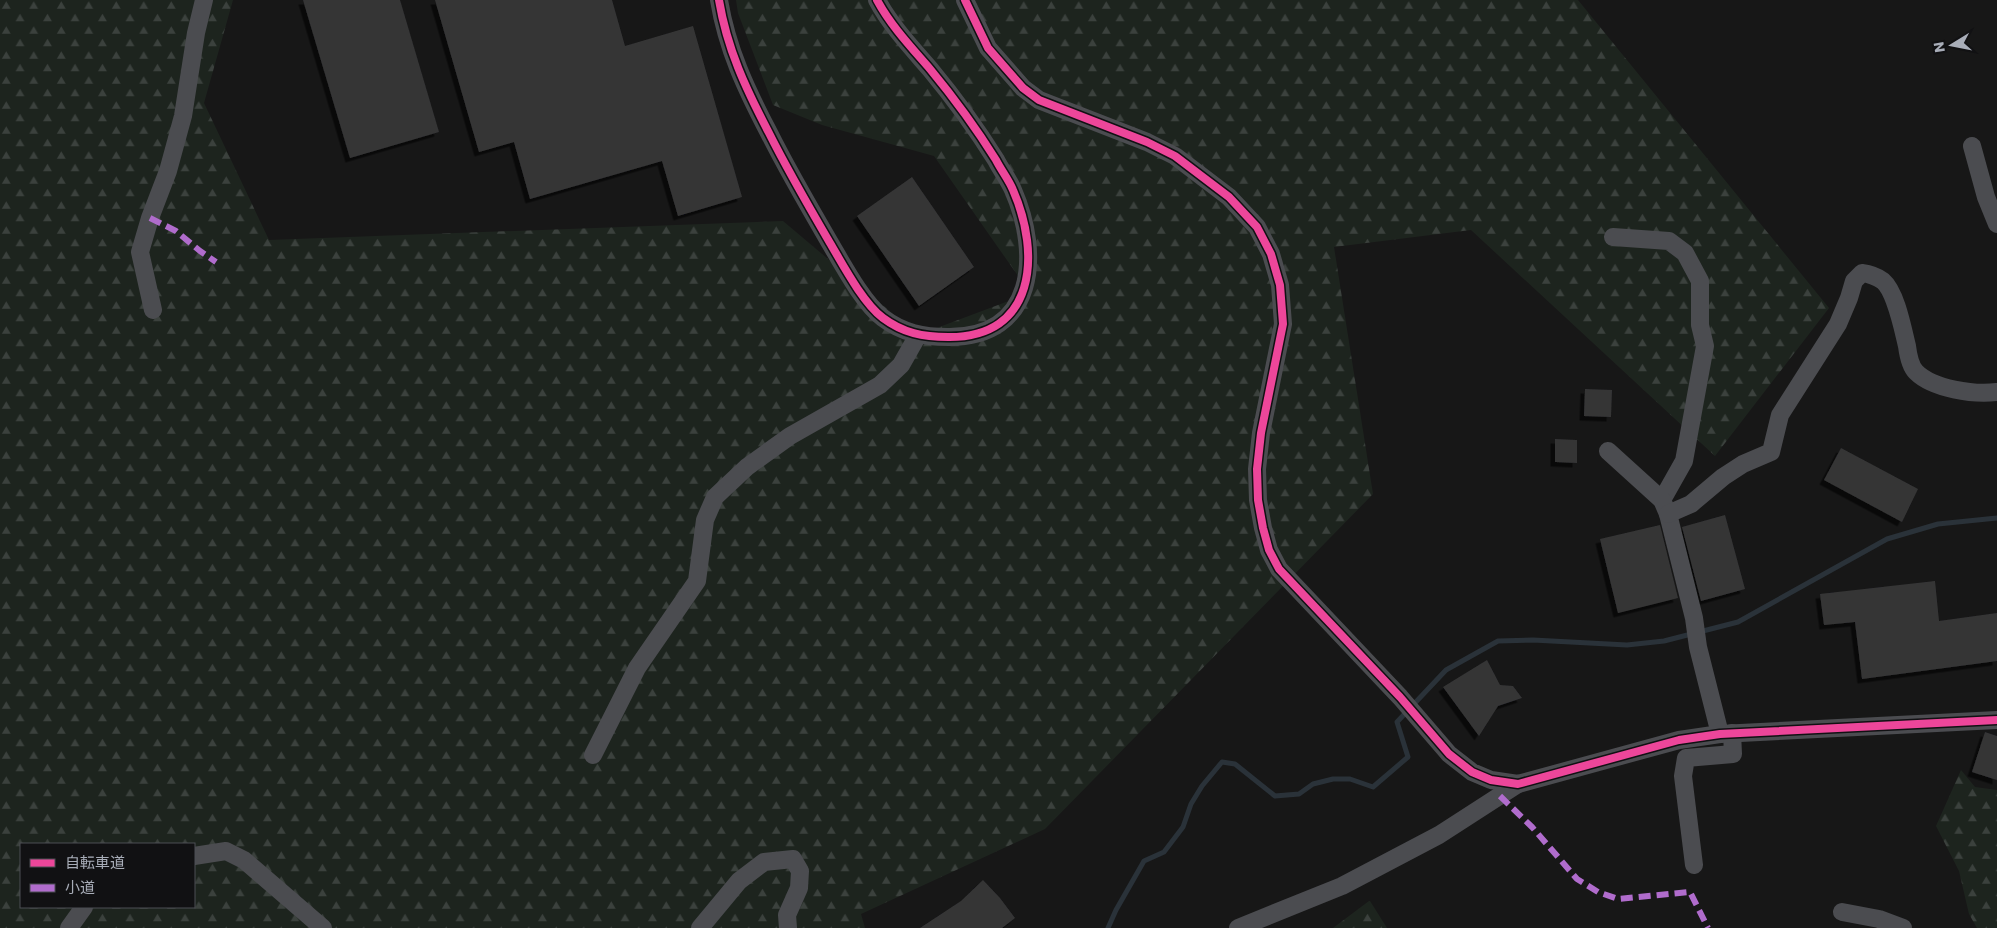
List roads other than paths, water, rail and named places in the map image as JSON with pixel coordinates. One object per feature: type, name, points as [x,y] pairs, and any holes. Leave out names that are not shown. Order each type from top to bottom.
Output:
[{"type":"street","points":[[153,310],[140,252],[150,218],[168,171],[184,116],[196,34],[204,0]]},
{"type":"street","points":[[719,0],[731,51],[741,77],[802,196],[849,275],[866,298],[881,317],[895,326],[918,335],[964,337],[980,333],[999,324],[1012,313],[1026,286],[1030,261],[1026,229],[1013,189],[983,140],[955,99],[887,18],[877,0]]},
{"type":"street","points":[[965,0],[988,48],[1023,88],[1039,100],[1147,142],[1175,156],[1228,197],[1257,227],[1271,254],[1280,285],[1282,324],[1261,433],[1257,469],[1258,500],[1269,550],[1278,569],[1418,716],[1449,754],[1472,772],[1491,780],[1518,784]]},
{"type":"street","points":[[1972,146],[1986,197],[1997,224]]},
{"type":"street","points":[[1613,238],[1669,241],[1685,253],[1700,281],[1700,325],[1706,346],[1689,426],[1684,461],[1665,507]]},
{"type":"street","points":[[1665,507],[1690,504],[1723,477],[1743,464],[1771,452],[1780,414],[1838,324],[1854,281],[1862,273],[1873,275],[1885,282],[1893,298],[1909,357],[1916,371],[1938,385],[1983,394],[1997,392]]},
{"type":"street","points":[[593,755],[637,668],[697,580],[705,520],[715,497],[746,467],[790,436],[880,385],[901,365],[918,335]]},
{"type":"street","points":[[1608,451],[1665,507],[1694,618],[1698,647],[1733,754],[1686,758],[1683,776],[1694,865]]},
{"type":"street","points":[[1238,928],[1342,886],[1439,835],[1518,784],[1679,740],[1726,733],[1997,720]]},
{"type":"street","points":[[195,856],[226,852],[244,860],[323,928]]},
{"type":"street","points":[[700,928],[739,881],[764,862],[793,859],[800,871],[798,888],[787,915],[788,928]]},
{"type":"street","points":[[69,928],[83,908]]},
{"type":"street","points":[[1842,912],[1879,919],[1903,928]]},
{"type":"waterway","points":[[1108,928],[1144,861],[1164,852],[1183,827],[1191,804],[1202,786],[1222,762],[1235,764],[1275,796],[1299,794],[1313,784],[1333,779],[1350,779],[1373,787],[1408,757],[1397,722],[1446,670],[1498,641],[1533,640],[1627,645],[1664,641],[1738,622],[1887,539],[1938,524],[1997,518]]}]
